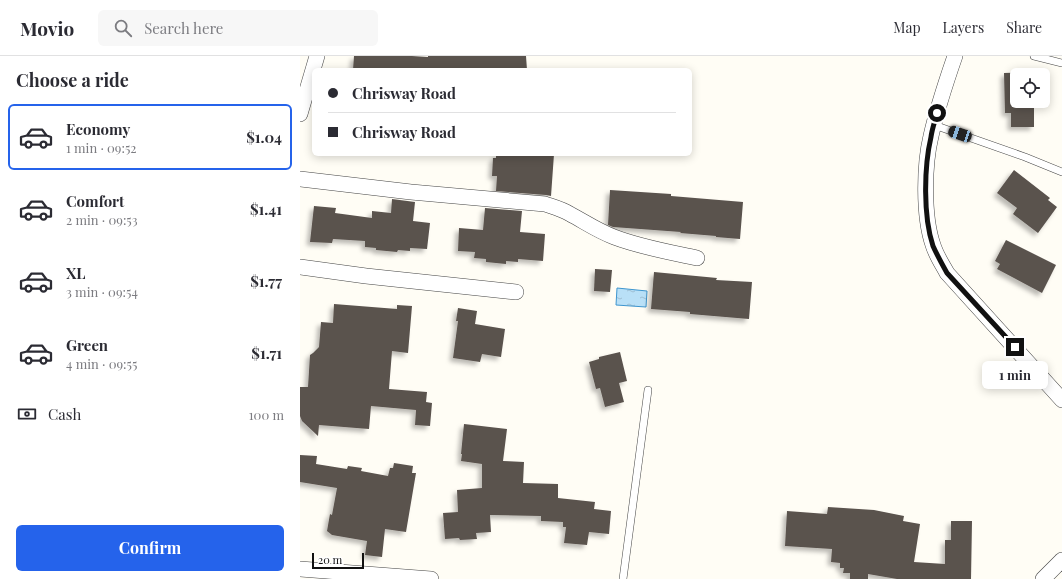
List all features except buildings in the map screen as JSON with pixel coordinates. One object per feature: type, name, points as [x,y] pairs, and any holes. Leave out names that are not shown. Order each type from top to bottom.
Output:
[{"type":"street","points":[[313,68],[317,56]]},
{"type":"street","points":[[955,56],[934,124],[926,167],[926,207],[933,245],[939,260],[947,273],[1062,400]]},
{"type":"street","points":[[300,114],[312,73]]},
{"type":"street","points":[[300,179],[411,192],[545,204],[570,213],[586,224],[614,237],[639,245],[697,258]]},
{"type":"street","points":[[300,266],[366,276],[516,292]]},
{"type":"street","points":[[1043,579],[1062,560]]},
{"type":"street","points":[[300,569],[431,579]]},
{"type":"lane","points":[[1034,56],[1062,63]]},
{"type":"lane","points":[[934,124],[1062,172]]},
{"type":"lane","points":[[623,579],[648,390]]},
{"type":"water","points":[[617,288],[647,291],[646,307],[616,305]]},
{"type":"route","points":[[937,113],[930,137],[926,167],[926,207],[933,245],[939,260],[947,273],[1015,347]]}]
